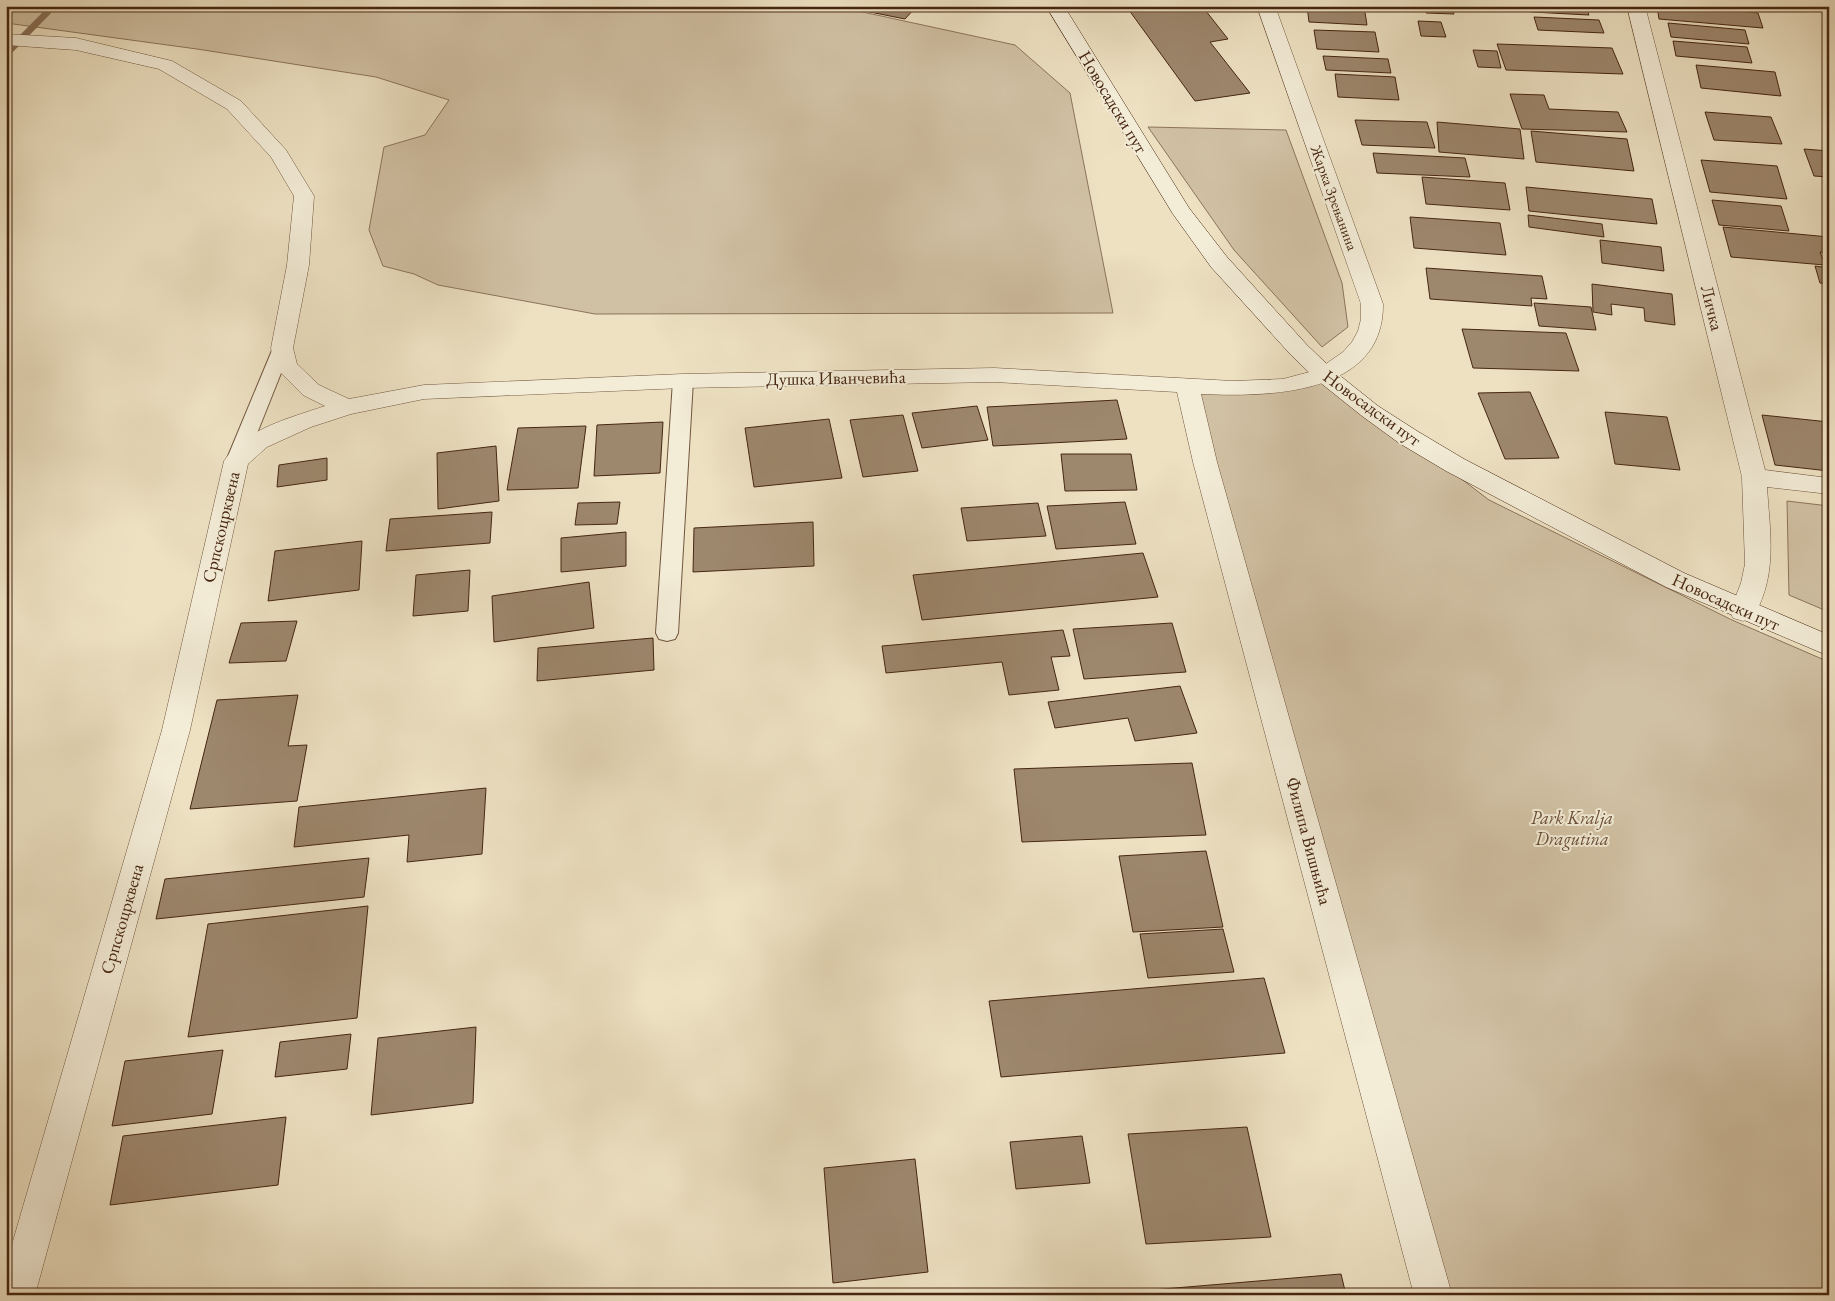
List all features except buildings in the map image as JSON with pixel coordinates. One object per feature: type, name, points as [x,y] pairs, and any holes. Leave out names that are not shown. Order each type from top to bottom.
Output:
[{"type":"street","name":"Новосадски пут","points":[[1055,6],[1180,210],[1219,262],[1299,350],[1325,375],[1370,411],[1408,437],[1455,465],[1675,580],[1743,611],[1829,646]]},
{"type":"street","name":"Жарка Зрењанина","points":[[1266,6],[1372,304],[1370,331],[1362,344],[1351,356],[1325,375]]},
{"type":"street","name":"Личка","points":[[1636,6],[1754,478],[1758,564],[1754,583],[1743,611]]},
{"type":"street","points":[[6,39],[76,44],[165,64],[234,105],[279,154],[304,196],[298,265],[282,348],[286,366],[311,390],[346,407]]},
{"type":"street","name":"Душка Иванчевића","points":[[346,407],[424,392],[501,387],[683,381],[994,375],[1187,386],[1269,388],[1325,375]]},
{"type":"street","name":"Филипа Вишњића","points":[[1187,386],[1208,472],[1432,1295]]},
{"type":"street","name":"Српскоцрквена","points":[[16,1295],[176,730],[236,461],[258,441],[302,422],[346,407]]},
{"type":"street","points":[[1754,478],[1829,486]]},
{"type":"lane","points":[[236,461],[282,348]]},
{"type":"lane","points":[[667,633],[683,381]]},
{"type":"green space","points":[[6,6],[835,6],[1015,45],[1070,93],[1113,313],[595,314],[438,285],[414,274],[383,266],[369,230],[384,147],[425,135],[449,100],[376,77],[197,49],[6,23]]},
{"type":"green space","points":[[1148,127],[1286,130],[1342,283],[1348,327],[1322,347],[1234,250]]},
{"type":"green space","name":"Park Kralja Dragutina","points":[[1325,375],[1489,500],[1732,620],[1829,662],[1829,1295],[1433,1295],[1187,386],[1233,388]]},
{"type":"green space","points":[[1787,501],[1829,506],[1829,612],[1789,595]]},
{"type":"waterway","points":[[6,54],[54,6]]}]
